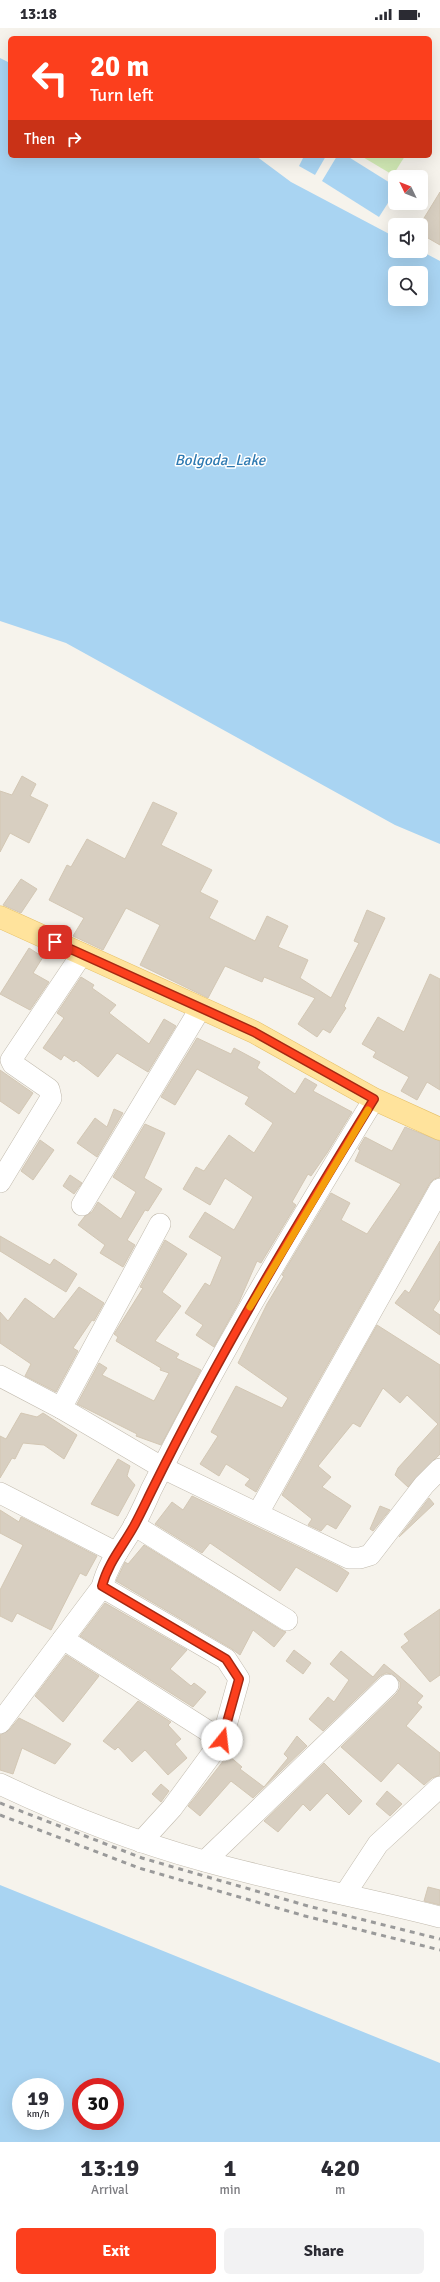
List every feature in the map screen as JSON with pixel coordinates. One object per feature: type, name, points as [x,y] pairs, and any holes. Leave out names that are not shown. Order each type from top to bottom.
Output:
[{"type":"main road","points":[[0,917],[200,1009],[254,1032],[374,1099],[440,1129]]},
{"type":"street","points":[[0,1182],[51,1098],[49,1089],[13,1064],[12,1060],[82,954]]},
{"type":"street","points":[[82,1206],[200,1009]]},
{"type":"street","points":[[0,1723],[102,1586],[107,1569],[134,1526],[162,1468],[240,1323],[304,1213],[374,1099]]},
{"type":"street","points":[[258,1513],[440,1188]]},
{"type":"street","points":[[61,1408],[160,1224]]},
{"type":"street","points":[[0,1376],[61,1408],[162,1468],[349,1558],[365,1557],[370,1554],[424,1485],[440,1469]]},
{"type":"street","points":[[0,1493],[117,1553]]},
{"type":"street","points":[[134,1526],[287,1620]]},
{"type":"street","points":[[102,1586],[226,1659],[239,1679],[222,1740],[172,1808],[141,1842]]},
{"type":"street","points":[[63,1639],[222,1740]]},
{"type":"street","points":[[205,1861],[388,1685]]},
{"type":"street","points":[[0,1784],[62,1814],[141,1842],[205,1861],[440,1917]]},
{"type":"street","points":[[345,1894],[378,1844],[440,1787]]},
{"type":"green space","points":[[364,158],[404,158],[396,170],[388,170],[388,172]]},
{"type":"water","name":"Bolgoda_Lake","points":[[0,58],[8,62],[8,158],[259,158],[291,182],[388,233],[388,258],[428,258],[428,255],[440,261],[440,844],[395,825],[66,643],[0,621]]},
{"type":"water","points":[[303,158],[325,158],[315,175],[299,166]]},
{"type":"water","points":[[336,158],[350,158],[388,182],[388,203],[379,217],[322,181]]},
{"type":"water","points":[[0,1885],[440,2063],[440,2142],[0,2142]]},
{"type":"building","points":[[440,192],[440,245],[428,238],[428,218],[424,218]]},
{"type":"building","points":[[22,776],[36,784],[30,796],[48,805],[29,843],[10,833],[0,852],[0,791],[12,795]]},
{"type":"building","points":[[153,802],[177,813],[161,845],[212,870],[200,892],[218,901],[209,918],[255,941],[267,916],[288,926],[278,947],[308,960],[300,978],[331,998],[359,943],[354,941],[367,910],[385,918],[344,1006],[346,1008],[330,1033],[323,1029],[317,1037],[298,1024],[315,998],[264,977],[262,982],[225,966],[208,998],[140,965],[160,925],[126,908],[103,950],[73,936],[84,918],[49,900],[67,865],[71,867],[87,839],[125,859]]},
{"type":"building","points":[[21,879],[37,889],[21,913],[3,905]]},
{"type":"building","points":[[29,948],[43,957],[33,973],[49,982],[30,1010],[0,994]]},
{"type":"building","points":[[430,974],[440,979],[440,1090],[427,1082],[417,1100],[401,1091],[409,1077],[373,1057],[376,1052],[362,1044],[378,1017],[404,1032]]},
{"type":"building","points":[[81,977],[94,985],[92,988],[116,1005],[109,1013],[149,1044],[164,1019],[176,1026],[148,1072],[117,1053],[98,1077],[76,1060],[74,1062],[64,1055],[61,1060],[43,1048],[64,1018],[57,1013]]},
{"type":"building","points":[[197,1038],[231,1054],[234,1048],[260,1062],[257,1068],[295,1094],[305,1078],[317,1085],[313,1091],[352,1112],[311,1176],[308,1174],[292,1202],[296,1205],[261,1263],[257,1261],[239,1302],[214,1347],[196,1335],[203,1325],[185,1313],[205,1283],[210,1286],[222,1257],[189,1237],[205,1212],[234,1230],[253,1197],[225,1178],[210,1205],[183,1189],[196,1167],[204,1171],[229,1135],[254,1153],[273,1123],[245,1104],[249,1097],[197,1069],[175,1105],[161,1097]]},
{"type":"building","points":[[0,1070],[33,1093],[19,1114],[0,1101]]},
{"type":"building","points":[[114,1109],[123,1113],[97,1157],[77,1143],[95,1118],[107,1127]]},
{"type":"building","points":[[145,1124],[165,1133],[144,1178],[162,1189],[148,1211],[145,1210],[127,1240],[135,1245],[123,1267],[100,1253],[105,1245],[78,1225],[85,1216],[92,1212],[98,1202],[121,1219],[136,1192],[113,1177]]},
{"type":"building","points":[[405,1127],[440,1141],[440,1177],[434,1179],[430,1183],[256,1492],[245,1485],[250,1479],[226,1464],[219,1476],[200,1464],[218,1436],[211,1432],[236,1386],[282,1408],[288,1398],[238,1363],[267,1304],[284,1276],[282,1275],[331,1193],[350,1203],[341,1220],[367,1234],[401,1184],[355,1161],[360,1150],[358,1149],[365,1137],[392,1151]]},
{"type":"building","points":[[40,1140],[54,1150],[33,1180],[21,1171]]},
{"type":"building","points":[[70,1175],[82,1183],[74,1194],[63,1186]]},
{"type":"building","points":[[0,1236],[50,1265],[54,1259],[77,1274],[66,1292],[0,1251]]},
{"type":"building","points":[[165,1240],[187,1254],[162,1292],[181,1306],[155,1341],[179,1354],[176,1358],[201,1370],[161,1445],[136,1436],[137,1434],[77,1404],[99,1363],[107,1368],[102,1375],[154,1401],[169,1373],[160,1370],[161,1368],[116,1341],[118,1337],[114,1334],[143,1288],[140,1287]]},
{"type":"building","points":[[440,1241],[440,1299],[433,1310],[440,1315],[440,1335],[395,1303],[405,1290],[409,1293]]},
{"type":"building","points":[[79,1287],[104,1303],[94,1321],[92,1320],[73,1348],[78,1351],[56,1392],[25,1376],[31,1364],[0,1343],[0,1312],[8,1321],[25,1298],[54,1319]]},
{"type":"building","points":[[377,1325],[440,1365],[440,1454],[408,1487],[395,1475],[398,1468],[438,1424],[407,1395],[400,1403],[383,1388],[360,1427],[353,1423],[318,1466],[331,1477],[322,1487],[351,1506],[336,1529],[327,1524],[321,1531],[308,1525],[312,1519],[282,1495]]},
{"type":"building","points":[[21,1413],[37,1417],[43,1413],[77,1435],[64,1459],[44,1445],[23,1443],[15,1459],[12,1458],[0,1478],[0,1436],[6,1439]]},
{"type":"building","points":[[118,1459],[130,1466],[127,1476],[135,1485],[118,1516],[91,1504]]},
{"type":"building","points":[[192,1496],[340,1567],[349,1573],[337,1592],[296,1567],[280,1591],[210,1543],[202,1553],[155,1524],[172,1502],[183,1510]]},
{"type":"building","points":[[429,1498],[434,1504],[399,1537]]},
{"type":"building","points":[[380,1506],[390,1510],[373,1531],[370,1529]]},
{"type":"building","points":[[0,1510],[19,1522],[21,1517],[97,1556],[86,1576],[80,1573],[51,1630],[17,1613],[12,1622],[0,1616],[0,1590],[23,1545],[0,1533]]},
{"type":"building","points":[[144,1545],[286,1632],[274,1647],[253,1630],[240,1655],[116,1581],[125,1562],[128,1564]]},
{"type":"building","points":[[105,1603],[187,1650],[170,1669],[191,1686],[194,1683],[206,1692],[193,1707],[80,1636]]},
{"type":"building","points":[[440,1609],[440,1675],[430,1682],[401,1647],[409,1641],[404,1634]]},
{"type":"building","points":[[294,1650],[311,1663],[303,1674],[286,1661]]},
{"type":"building","points":[[341,1651],[373,1677],[384,1664],[423,1696],[417,1703],[422,1707],[406,1726],[440,1753],[440,1775],[432,1778],[424,1785],[398,1763],[381,1782],[341,1747],[397,1693],[400,1688],[400,1682],[392,1674],[386,1673],[380,1676],[323,1731],[309,1719],[328,1697],[334,1702],[349,1680],[330,1664]]},
{"type":"building","points":[[66,1655],[99,1676],[63,1722],[35,1696]]},
{"type":"building","points":[[138,1701],[171,1722],[168,1725],[181,1739],[175,1744],[187,1758],[168,1775],[145,1750],[132,1762],[118,1747],[115,1750],[103,1741]]},
{"type":"building","points":[[19,1718],[71,1744],[55,1764],[22,1748],[13,1774],[0,1770],[0,1735],[9,1730]]},
{"type":"building","points":[[297,1736],[307,1746],[253,1798],[231,1781],[200,1816],[188,1806],[228,1755],[242,1767],[240,1769],[264,1787],[288,1758],[284,1754]]},
{"type":"building","points":[[324,1763],[362,1801],[349,1815],[327,1793],[310,1811],[303,1804],[278,1832],[264,1821]]},
{"type":"building","points":[[161,1784],[169,1791],[161,1802],[152,1794]]},
{"type":"building","points":[[387,1791],[402,1804],[390,1816],[376,1804]]},
{"type":"building","points":[[428,1887],[440,1890],[440,1905],[424,1901]]},
{"type":"railway","points":[[0,1803],[142,1858],[308,1906],[440,1939]]},
{"type":"railway","points":[[0,1815],[139,1868],[305,1916],[440,1950]]},
{"type":"slow traffic","points":[[250,1307],[304,1213],[368,1110]]},
{"type":"route","points":[[55,942],[200,1009],[254,1032],[374,1099],[304,1213],[240,1323],[162,1468],[134,1526],[107,1569],[102,1586],[226,1659],[239,1679],[222,1740]]}]
